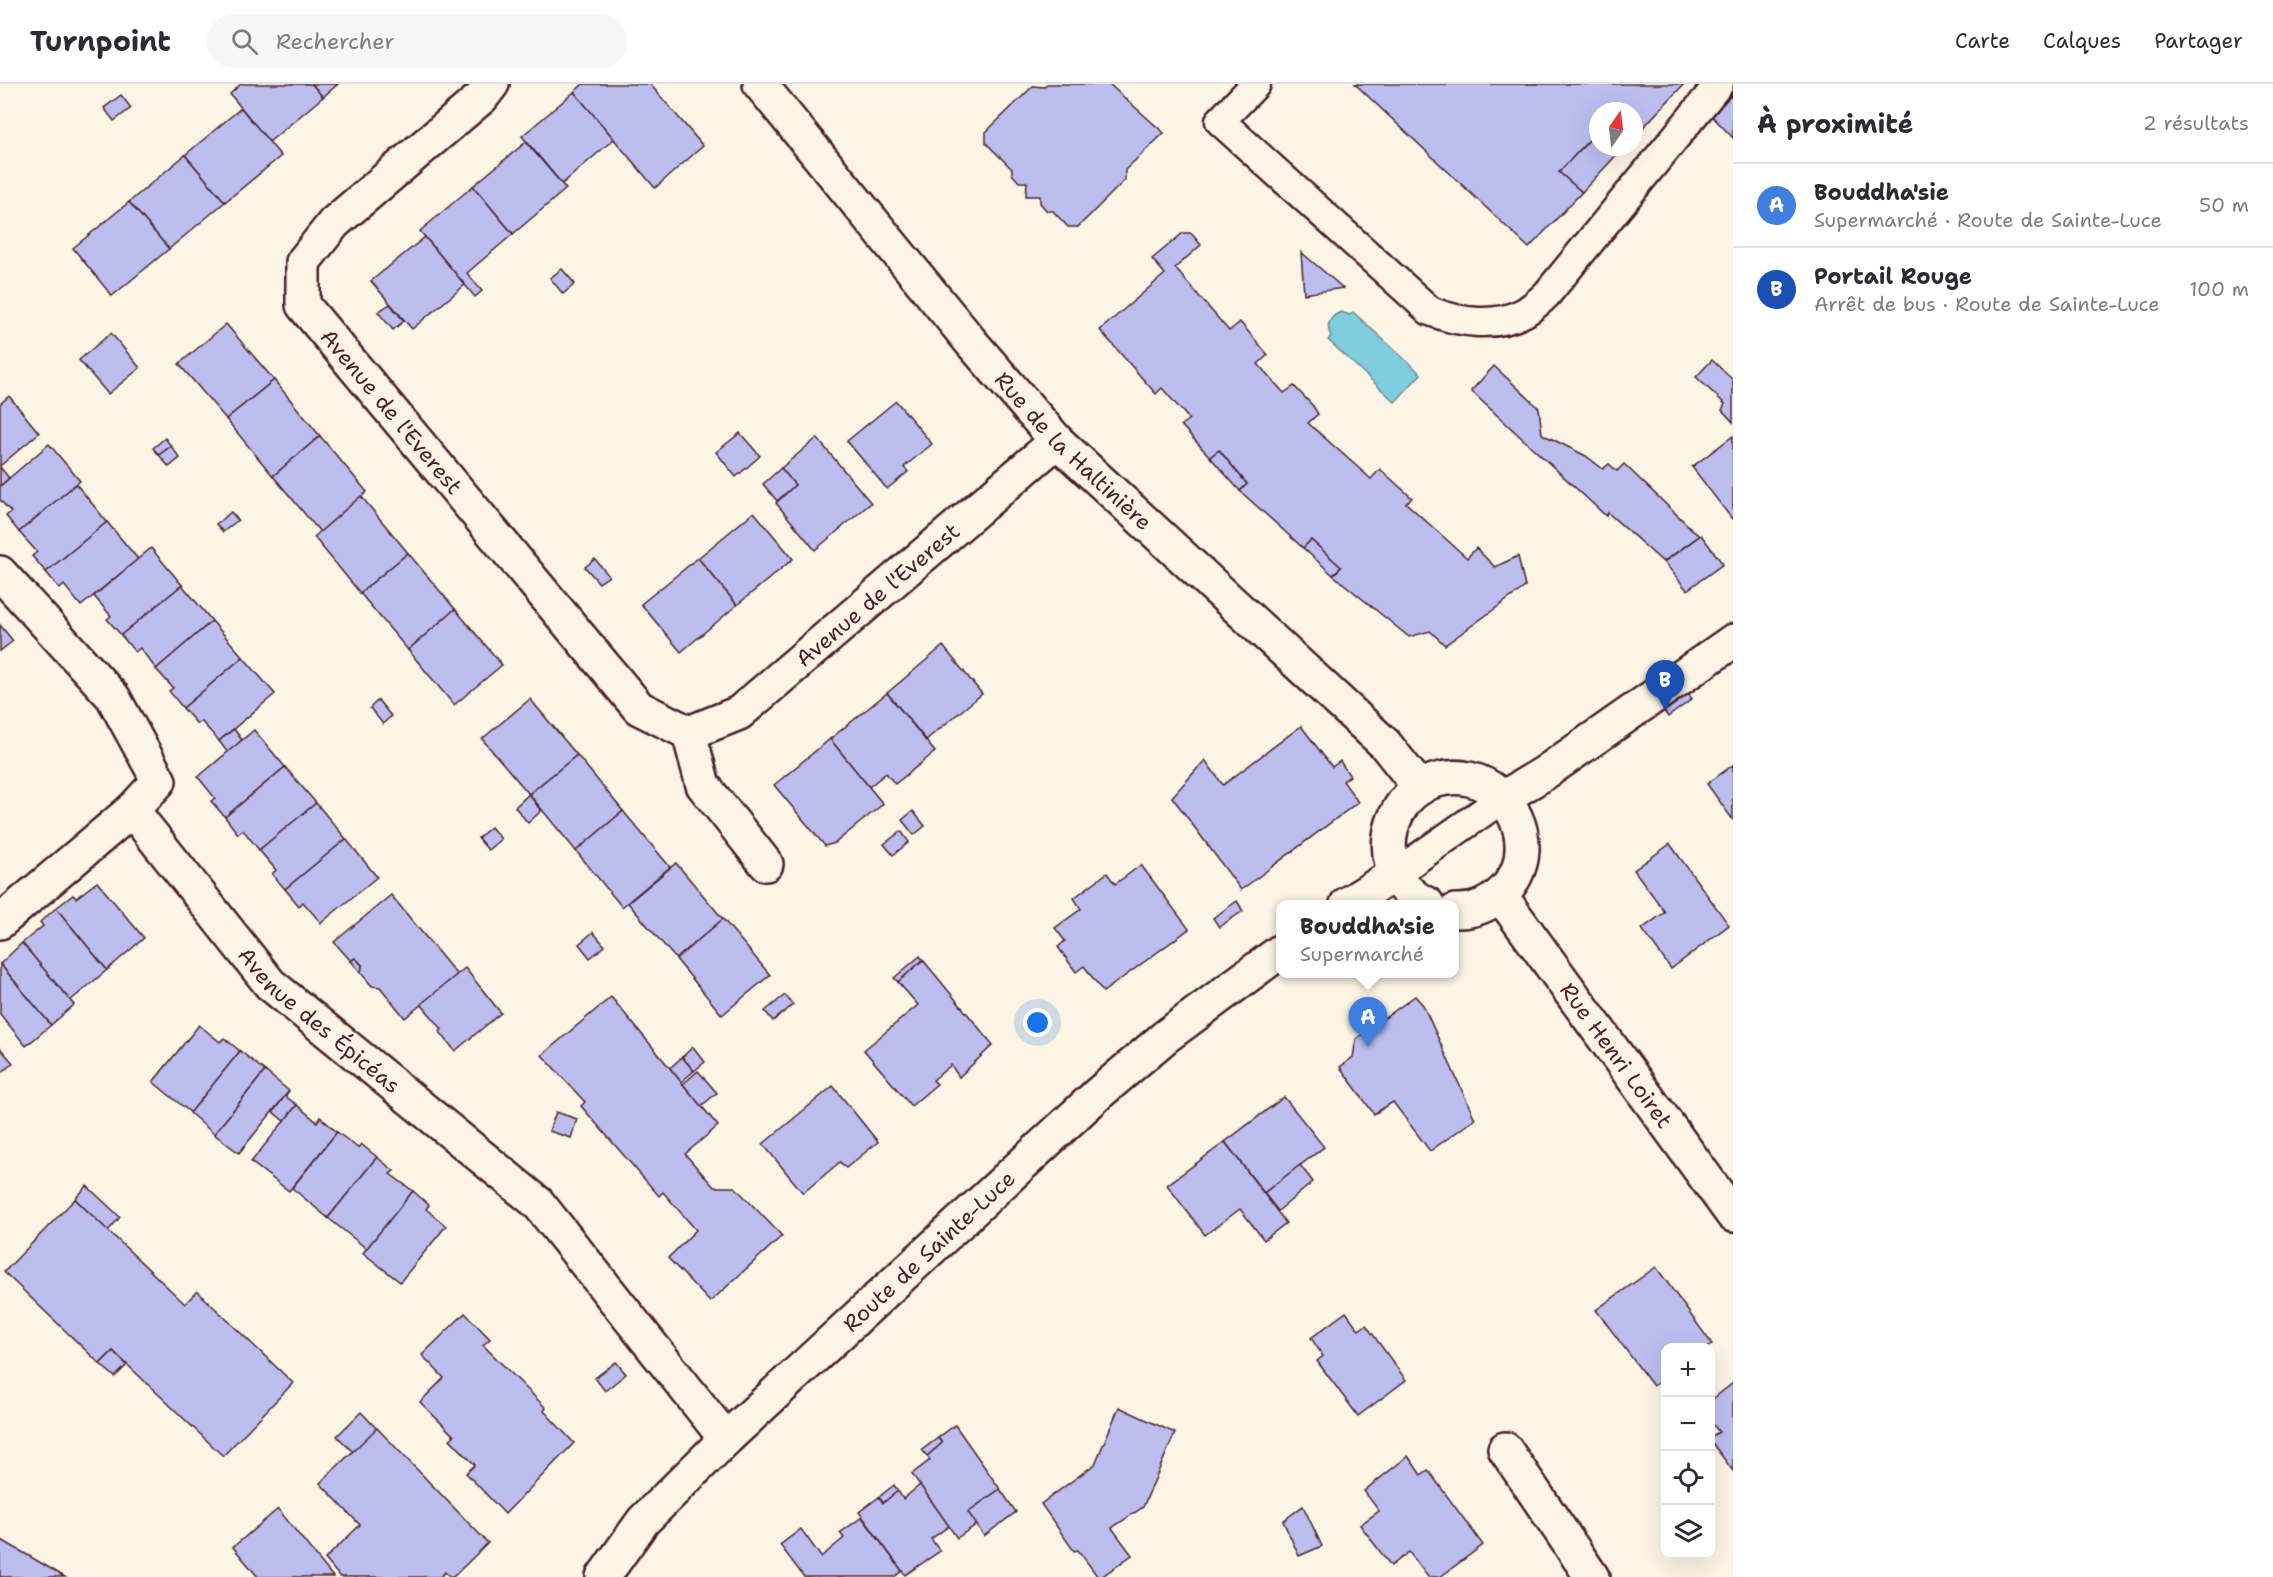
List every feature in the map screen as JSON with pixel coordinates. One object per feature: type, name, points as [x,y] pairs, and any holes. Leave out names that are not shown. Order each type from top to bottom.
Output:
[{"type":"street","name":"Avenue de l'Everest","points":[[492,84],[482,97],[334,224],[303,262],[303,305],[639,708],[689,733],[739,713],[1057,441]]},
{"type":"street","name":"Rue de la Haltinière","points":[[760,84],[971,342],[1057,441],[1385,744],[1420,788]]},
{"type":"street","points":[[0,573],[113,697],[159,781],[132,810],[0,922]]},
{"type":"street","points":[[1503,798],[1543,774],[1733,641]]},
{"type":"street","points":[[689,733],[703,785],[766,864]]},
{"type":"street","points":[[1421,900],[1406,890],[1395,874],[1389,855],[1389,836],[1394,817],[1405,800],[1420,788],[1436,780],[1453,778],[1471,780],[1489,787],[1503,798],[1516,815],[1522,836],[1522,858],[1514,878],[1500,895],[1483,907],[1459,910]]},
{"type":"street","name":"Avenue des Épicéas","points":[[132,810],[270,984],[538,1203],[726,1439]]},
{"type":"street","points":[[1353,900],[1395,874]]},
{"type":"street","name":"Rue Henri Loiret","points":[[1500,895],[1733,1215]]},
{"type":"street","name":"Route de Sainte-Luce","points":[[603,1577],[643,1521],[726,1439],[1098,1094],[1165,1036],[1276,955]]},
{"type":"street","points":[[1505,1449],[1592,1577]]},
{"type":"lane","points":[[1256,84],[1220,121],[1430,311],[1450,319],[1474,322],[1500,321],[1509,318],[1526,311],[1548,294],[1719,84]]},
{"type":"lane","points":[[1395,874],[1503,798]]},
{"type":"water","points":[[1341,312],[1350,315],[1353,312],[1421,374],[1395,402],[1328,340],[1331,336],[1328,328],[1330,321]]},
{"type":"building","points":[[241,84],[312,84],[323,97],[269,142],[230,94]]},
{"type":"building","points":[[312,84],[338,84],[323,97]]},
{"type":"building","points":[[583,84],[650,84],[703,146],[655,188],[574,92]]},
{"type":"building","points":[[1047,84],[1109,84],[1164,133],[1125,170],[1125,180],[1078,227],[1068,227],[1053,211],[1047,211],[1040,203],[1040,196],[1026,196],[1027,182],[1019,182],[1012,174],[1012,169],[986,143],[986,132],[1033,86],[1044,87]]},
{"type":"building","points":[[1355,84],[1684,84],[1643,127],[1643,102],[1589,102],[1589,140],[1559,172],[1582,192],[1529,248]]},
{"type":"building","points":[[574,92],[614,139],[562,184],[522,136]]},
{"type":"building","points":[[1733,94],[1733,138],[1711,115]]},
{"type":"building","points":[[121,95],[131,108],[114,121],[104,108]]},
{"type":"building","points":[[241,108],[281,156],[225,202],[185,155]]},
{"type":"building","points":[[1589,140],[1589,156],[1616,156],[1582,192],[1559,172]]},
{"type":"building","points":[[526,142],[566,189],[513,234],[473,186]]},
{"type":"building","points":[[185,155],[225,202],[169,249],[129,202]]},
{"type":"building","points":[[473,186],[513,234],[467,273],[482,291],[475,297],[420,231]]},
{"type":"building","points":[[129,202],[169,249],[112,296],[73,248]]},
{"type":"building","points":[[1183,233],[1191,233],[1201,245],[1175,268],[1229,331],[1240,322],[1268,355],[1258,364],[1284,393],[1294,386],[1313,406],[1318,414],[1308,423],[1371,479],[1380,469],[1412,498],[1406,503],[1467,558],[1476,548],[1495,567],[1518,556],[1525,587],[1445,645],[1430,631],[1409,637],[1333,575],[1341,567],[1311,540],[1303,548],[1240,491],[1247,484],[1219,450],[1210,457],[1181,425],[1189,419],[1162,388],[1156,394],[1100,330],[1165,274],[1152,259]]},
{"type":"building","points":[[425,237],[465,285],[412,329],[371,281]]},
{"type":"building","points":[[1301,252],[1343,288],[1304,294]]},
{"type":"building","points":[[562,269],[575,284],[563,294],[550,278]]},
{"type":"building","points":[[390,304],[404,321],[393,330],[378,312]]},
{"type":"building","points":[[226,324],[274,380],[226,419],[179,364]]},
{"type":"building","points":[[111,333],[140,368],[108,394],[79,360]]},
{"type":"building","points":[[1712,360],[1733,380],[1733,422],[1722,410],[1725,404],[1696,377]]},
{"type":"building","points":[[1494,366],[1539,408],[1542,434],[1586,456],[1603,469],[1609,464],[1617,471],[1624,464],[1699,536],[1663,562],[1608,513],[1606,516],[1471,391]]},
{"type":"building","points":[[274,380],[320,436],[273,476],[226,419]]},
{"type":"building","points":[[9,396],[39,433],[0,466],[0,404]]},
{"type":"building","points":[[896,401],[932,444],[904,467],[908,472],[887,489],[847,441]]},
{"type":"building","points":[[740,433],[760,456],[736,477],[716,452]]},
{"type":"building","points":[[320,436],[367,492],[320,532],[273,476]]},
{"type":"building","points":[[1733,436],[1733,519],[1732,519],[1692,467]]},
{"type":"building","points":[[165,438],[171,446],[159,455],[153,448]]},
{"type":"building","points":[[817,438],[871,503],[815,550],[776,503],[795,485],[781,468]]},
{"type":"building","points":[[49,444],[80,481],[19,532],[6,516],[11,512],[0,500],[0,486]]},
{"type":"building","points":[[171,446],[180,458],[169,467],[159,455]]},
{"type":"building","points":[[1219,450],[1247,484],[1240,491],[1210,457]]},
{"type":"building","points":[[0,467],[9,478],[0,486]]},
{"type":"building","points":[[781,468],[795,485],[777,501],[763,484]]},
{"type":"building","points":[[76,484],[107,522],[46,572],[32,556],[37,552],[19,532]]},
{"type":"building","points":[[361,496],[408,553],[360,593],[314,537]]},
{"type":"building","points":[[231,512],[238,520],[223,532],[216,524]]},
{"type":"building","points":[[754,512],[793,559],[737,605],[698,558]]},
{"type":"building","points":[[107,522],[138,559],[81,606],[64,585],[60,589],[46,572]]},
{"type":"building","points":[[1701,535],[1723,564],[1687,590],[1664,562]]},
{"type":"building","points":[[1311,540],[1341,567],[1333,575],[1303,548]]},
{"type":"building","points":[[151,548],[182,585],[121,635],[107,619],[111,616],[94,596]]},
{"type":"building","points":[[408,553],[455,609],[408,650],[360,593]]},
{"type":"building","points":[[698,558],[737,605],[681,652],[641,604]]},
{"type":"building","points":[[595,559],[609,576],[599,583],[585,567]]},
{"type":"building","points":[[182,585],[212,621],[156,669],[140,648],[135,652],[121,635]]},
{"type":"building","points":[[455,609],[502,665],[454,705],[408,650]]},
{"type":"building","points":[[212,621],[243,657],[183,708],[169,691],[173,688],[156,669]]},
{"type":"building","points":[[0,625],[13,641],[0,651]]},
{"type":"building","points":[[943,646],[982,694],[926,740],[887,693]]},
{"type":"building","points":[[243,657],[275,694],[219,741],[201,721],[197,724],[183,708]]},
{"type":"building","points":[[1686,690],[1692,699],[1668,717],[1662,708]]},
{"type":"building","points":[[887,693],[935,752],[895,784],[886,773],[869,787],[830,739]]},
{"type":"building","points":[[530,699],[577,755],[529,794],[482,739]]},
{"type":"building","points":[[378,700],[391,716],[383,724],[370,708]]},
{"type":"building","points":[[1301,726],[1332,767],[1340,761],[1350,776],[1343,781],[1358,802],[1241,890],[1172,797],[1205,760],[1223,785]]},
{"type":"building","points":[[234,729],[242,740],[228,753],[219,741]]},
{"type":"building","points":[[254,730],[285,767],[225,817],[211,801],[215,798],[198,777]]},
{"type":"building","points":[[830,739],[883,804],[835,843],[825,846],[774,785]]},
{"type":"building","points":[[577,755],[623,811],[576,851],[529,794]]},
{"type":"building","points":[[1733,765],[1733,820],[1707,784]]},
{"type":"building","points":[[285,767],[316,803],[259,850],[243,830],[238,834],[225,817]]},
{"type":"building","points":[[529,794],[541,811],[528,823],[515,807]]},
{"type":"building","points":[[316,803],[346,839],[285,889],[272,874],[276,870],[259,850]]},
{"type":"building","points":[[623,811],[670,867],[622,907],[576,851]]},
{"type":"building","points":[[913,811],[925,826],[914,835],[902,820]]},
{"type":"building","points":[[491,827],[501,839],[488,850],[478,838]]},
{"type":"building","points":[[901,831],[909,842],[893,855],[884,844]]},
{"type":"building","points":[[346,839],[377,877],[321,923],[303,902],[299,906],[285,889]]},
{"type":"building","points":[[1670,844],[1729,925],[1671,969],[1642,929],[1665,912],[1634,870]]},
{"type":"building","points":[[676,863],[723,919],[676,959],[628,903]]},
{"type":"building","points":[[1141,865],[1189,929],[1103,992],[1084,966],[1076,972],[1058,947],[1065,941],[1055,928],[1081,909],[1074,898],[1107,873],[1115,884]]},
{"type":"building","points":[[97,882],[144,938],[107,970],[56,908],[73,895],[76,898]]},
{"type":"building","points":[[391,895],[457,975],[405,1018],[380,987],[372,986],[361,973],[362,965],[355,958],[351,961],[334,942]]},
{"type":"building","points":[[1237,901],[1243,911],[1219,927],[1213,918]]},
{"type":"building","points":[[56,908],[107,970],[70,1001],[22,943],[43,926],[40,922]]},
{"type":"building","points":[[723,919],[770,975],[722,1015],[676,959]]},
{"type":"building","points":[[593,932],[605,946],[590,958],[579,944]]},
{"type":"building","points":[[22,943],[74,1005],[51,1025],[0,964]]},
{"type":"building","points":[[920,956],[923,960],[898,982],[894,978]]},
{"type":"building","points":[[355,958],[362,965],[361,973],[351,961]]},
{"type":"building","points":[[923,960],[993,1045],[959,1077],[951,1065],[933,1080],[937,1084],[911,1106],[864,1050],[918,1005],[898,982]]},
{"type":"building","points":[[0,964],[51,1025],[26,1046],[0,1014]]},
{"type":"building","points":[[465,968],[501,1013],[455,1051],[440,1032],[442,1029],[421,1004]]},
{"type":"building","points":[[785,995],[793,1005],[773,1021],[765,1011]]},
{"type":"building","points":[[1415,996],[1423,1005],[1475,1119],[1430,1151],[1393,1102],[1374,1114],[1340,1067],[1353,1057],[1356,1039]]},
{"type":"building","points":[[611,997],[718,1126],[685,1154],[714,1187],[735,1187],[782,1236],[710,1302],[668,1258],[696,1230],[663,1192],[659,1196],[581,1106],[585,1102],[542,1055]]},
{"type":"building","points":[[199,1025],[220,1042],[224,1038],[240,1051],[191,1113],[153,1082]]},
{"type":"building","points":[[693,1047],[705,1062],[694,1071],[682,1057]]},
{"type":"building","points":[[0,1048],[13,1063],[0,1074]]},
{"type":"building","points":[[240,1051],[265,1071],[214,1134],[190,1113]]},
{"type":"building","points":[[682,1057],[694,1071],[681,1082],[670,1068]]},
{"type":"building","points":[[265,1071],[289,1091],[239,1153],[214,1134]]},
{"type":"building","points":[[698,1071],[717,1093],[701,1106],[683,1084]]},
{"type":"building","points":[[833,1086],[878,1142],[846,1168],[840,1162],[803,1193],[763,1144]]},
{"type":"building","points":[[285,1096],[297,1105],[284,1121],[273,1112]]},
{"type":"building","points":[[1284,1097],[1324,1147],[1264,1193],[1225,1142]]},
{"type":"building","points":[[297,1105],[317,1122],[320,1117],[337,1132],[289,1191],[251,1162]]},
{"type":"building","points":[[556,1112],[577,1119],[571,1138],[549,1131]]},
{"type":"building","points":[[337,1132],[358,1148],[361,1144],[377,1157],[328,1218],[292,1188]]},
{"type":"building","points":[[1225,1142],[1286,1223],[1264,1240],[1240,1209],[1205,1235],[1167,1185]]},
{"type":"building","points":[[377,1157],[394,1171],[390,1174],[413,1191],[367,1249],[328,1218]]},
{"type":"building","points":[[1300,1165],[1313,1182],[1278,1211],[1264,1193]]},
{"type":"building","points":[[87,1186],[120,1217],[108,1231],[75,1199]]},
{"type":"building","points":[[413,1191],[429,1205],[426,1209],[446,1226],[400,1282],[363,1253]]},
{"type":"building","points":[[75,1199],[185,1304],[197,1291],[293,1383],[223,1456],[113,1351],[100,1364],[4,1272]]},
{"type":"building","points":[[1656,1267],[1711,1343],[1661,1343],[1661,1380],[1653,1386],[1596,1310]]},
{"type":"building","points":[[1346,1312],[1359,1330],[1366,1325],[1406,1380],[1358,1416],[1317,1361],[1323,1356],[1311,1338]]},
{"type":"building","points":[[465,1313],[490,1339],[483,1345],[546,1408],[544,1411],[574,1443],[505,1514],[466,1473],[475,1465],[450,1439],[454,1436],[420,1402],[444,1378],[422,1355]]},
{"type":"building","points":[[113,1351],[127,1365],[115,1377],[100,1364]]},
{"type":"building","points":[[616,1362],[626,1374],[605,1391],[595,1378]]},
{"type":"building","points":[[1733,1383],[1733,1471],[1715,1447],[1715,1434],[1719,1432],[1715,1427],[1715,1397]]},
{"type":"building","points":[[1119,1407],[1175,1433],[1143,1507],[1112,1528],[1132,1555],[1098,1577],[1078,1550],[1074,1551],[1041,1504],[1095,1464]]},
{"type":"building","points":[[361,1412],[377,1429],[353,1452],[337,1436]]},
{"type":"building","points":[[955,1425],[1000,1489],[968,1512],[977,1524],[957,1538],[912,1474],[930,1460],[927,1456],[942,1443],[938,1438]]},
{"type":"building","points":[[377,1428],[488,1543],[453,1577],[445,1572],[440,1577],[340,1577],[325,1559],[360,1525],[320,1483]]},
{"type":"building","points":[[938,1438],[942,1443],[927,1456],[922,1450]]},
{"type":"building","points":[[1408,1456],[1421,1475],[1428,1470],[1483,1545],[1440,1577],[1428,1577],[1409,1552],[1391,1566],[1360,1525],[1379,1511],[1364,1491]]},
{"type":"building","points":[[894,1485],[898,1491],[883,1503],[879,1497]]},
{"type":"building","points":[[920,1485],[949,1526],[931,1539],[940,1551],[905,1575],[859,1512],[879,1497],[883,1503],[898,1491],[903,1499]]},
{"type":"building","points":[[1000,1489],[1016,1512],[984,1536],[968,1512]]},
{"type":"building","points":[[1303,1506],[1322,1546],[1299,1556],[1283,1521]]},
{"type":"building","points":[[278,1509],[333,1577],[258,1577],[233,1547]]},
{"type":"building","points":[[862,1517],[902,1571],[894,1577],[804,1577],[780,1545],[801,1529],[821,1557],[844,1538],[840,1533]]},
{"type":"building","points":[[0,1539],[65,1577],[0,1577]]},
{"type":"place","name":"Portail Rouge","points":[[1665,710]]},
{"type":"place","name":"Bouddha'sie","points":[[1368,1047]]}]
